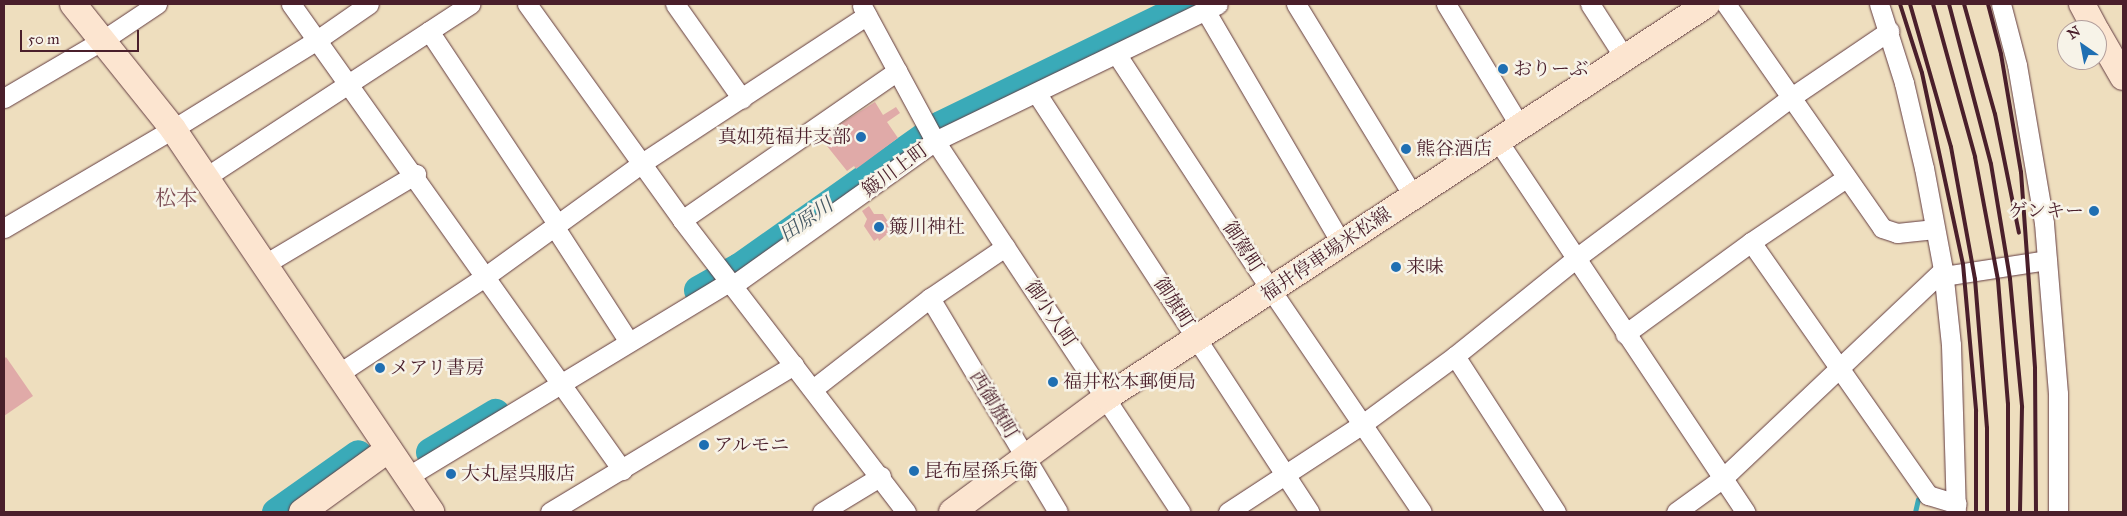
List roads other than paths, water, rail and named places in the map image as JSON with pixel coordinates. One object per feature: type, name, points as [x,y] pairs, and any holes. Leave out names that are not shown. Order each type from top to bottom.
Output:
[{"type":"main road","points":[[73,4],[172,129],[206,177],[431,512]]},
{"type":"main road","name":"福井停車場米松線","points":[[952,512],[1107,397],[1707,4]]},
{"type":"main road","points":[[2082,4],[2090,20]]},
{"type":"main road","points":[[2107,50],[2123,77]]},
{"type":"main road","points":[[302,512],[389,449]]},
{"type":"street","points":[[4,98],[103,40],[157,4]]},
{"type":"street","points":[[291,4],[416,174],[622,470]]},
{"type":"street","points":[[6,223],[172,129],[317,40],[369,4]]},
{"type":"street","points":[[206,177],[470,4]]},
{"type":"street","points":[[527,4],[682,220],[881,476],[906,512]]},
{"type":"street","points":[[675,4],[742,99]]},
{"type":"street","points":[[1296,4],[1413,196]]},
{"type":"street","points":[[1446,4],[1520,126]]},
{"type":"street","points":[[1590,4],[1624,57]]},
{"type":"street","points":[[1726,4],[1882,228],[1897,233],[1936,229]]},
{"type":"street","points":[[1751,242],[1840,366],[1933,505],[1957,508],[1951,345],[1943,273],[1924,168],[1889,31],[1878,4]]},
{"type":"street","points":[[2001,4],[2017,65],[2036,162],[2047,260],[2058,394],[2058,512]]},
{"type":"street","points":[[1213,6],[1341,243]]},
{"type":"street","name":"簸川上町","points":[[408,477],[560,383],[731,284],[935,141],[1037,94],[1213,6]]},
{"type":"street","points":[[338,374],[486,276],[642,163],[742,99],[864,10]]},
{"type":"street","name":"御小人町","points":[[864,10],[935,141],[1107,397],[1181,512]]},
{"type":"street","points":[[429,31],[556,225],[629,342]]},
{"type":"street","points":[[1228,512],[1364,423],[1455,356],[1575,259],[1790,98],[1889,31]]},
{"type":"street","name":"御駕町","points":[[1117,55],[1271,290],[1364,423],[1422,512]]},
{"type":"street","points":[[682,220],[897,71]]},
{"type":"street","name":"御旗町","points":[[1037,94],[1310,512]]},
{"type":"street","points":[[1498,141],[1625,334],[1746,512]]},
{"type":"street","points":[[265,264],[416,174]]},
{"type":"street","points":[[1625,334],[1751,242],[1846,178]]},
{"type":"street","points":[[813,389],[930,298],[1005,247]]},
{"type":"street","points":[[1676,512],[1723,478],[1840,366],[1943,273],[2047,260]]},
{"type":"street","name":"西御旗町","points":[[930,298],[1058,512]]},
{"type":"street","points":[[1455,356],[1556,512]]},
{"type":"street","points":[[550,512],[794,365]]},
{"type":"street","points":[[822,512],[881,476]]},
{"type":"waterway","name":"田原川","points":[[698,290],[739,267],[940,125],[1189,4]]},
{"type":"waterway","name":"田原川","points":[[430,452],[495,413]]},
{"type":"waterway","name":"田原川","points":[[276,512],[358,454]]},
{"type":"waterway","points":[[1915,512],[1918,499]]},
{"type":"railway","points":[[1900,4],[1922,73],[1963,264],[1976,411],[1976,512]]},
{"type":"railway","points":[[1910,4],[1951,147],[1975,279],[1987,428],[1987,512]]},
{"type":"railway","points":[[1933,4],[1975,157],[1998,280],[2008,404],[2008,512]]},
{"type":"railway","points":[[1949,4],[1991,164],[2010,279],[2022,407],[2020,512]]},
{"type":"railway","points":[[1964,4],[1995,114],[2019,233]]},
{"type":"railway","points":[[1988,4],[2001,54],[2021,172],[2035,369],[2036,512]]},
{"type":"place","name":"おりーぶ","points":[[1503,69]]},
{"type":"place","name":"真如苑福井支部","points":[[861,137]]},
{"type":"place","name":"熊谷酒店","points":[[1406,149]]},
{"type":"place","name":"ゲンキー","points":[[2094,211]]},
{"type":"place","name":"簸川神社","points":[[879,227]]},
{"type":"place","name":"来味","points":[[1396,267]]},
{"type":"place","name":"メアリ書房","points":[[380,368]]},
{"type":"place","name":"福井松本郵便局","points":[[1053,382]]},
{"type":"place","name":"アルモニ","points":[[704,445]]},
{"type":"place","name":"昆布屋孫兵衛","points":[[914,471]]},
{"type":"place","name":"大丸屋呉服店","points":[[451,474]]},
{"type":"district","name":"松本","points":[[176,198]]}]
